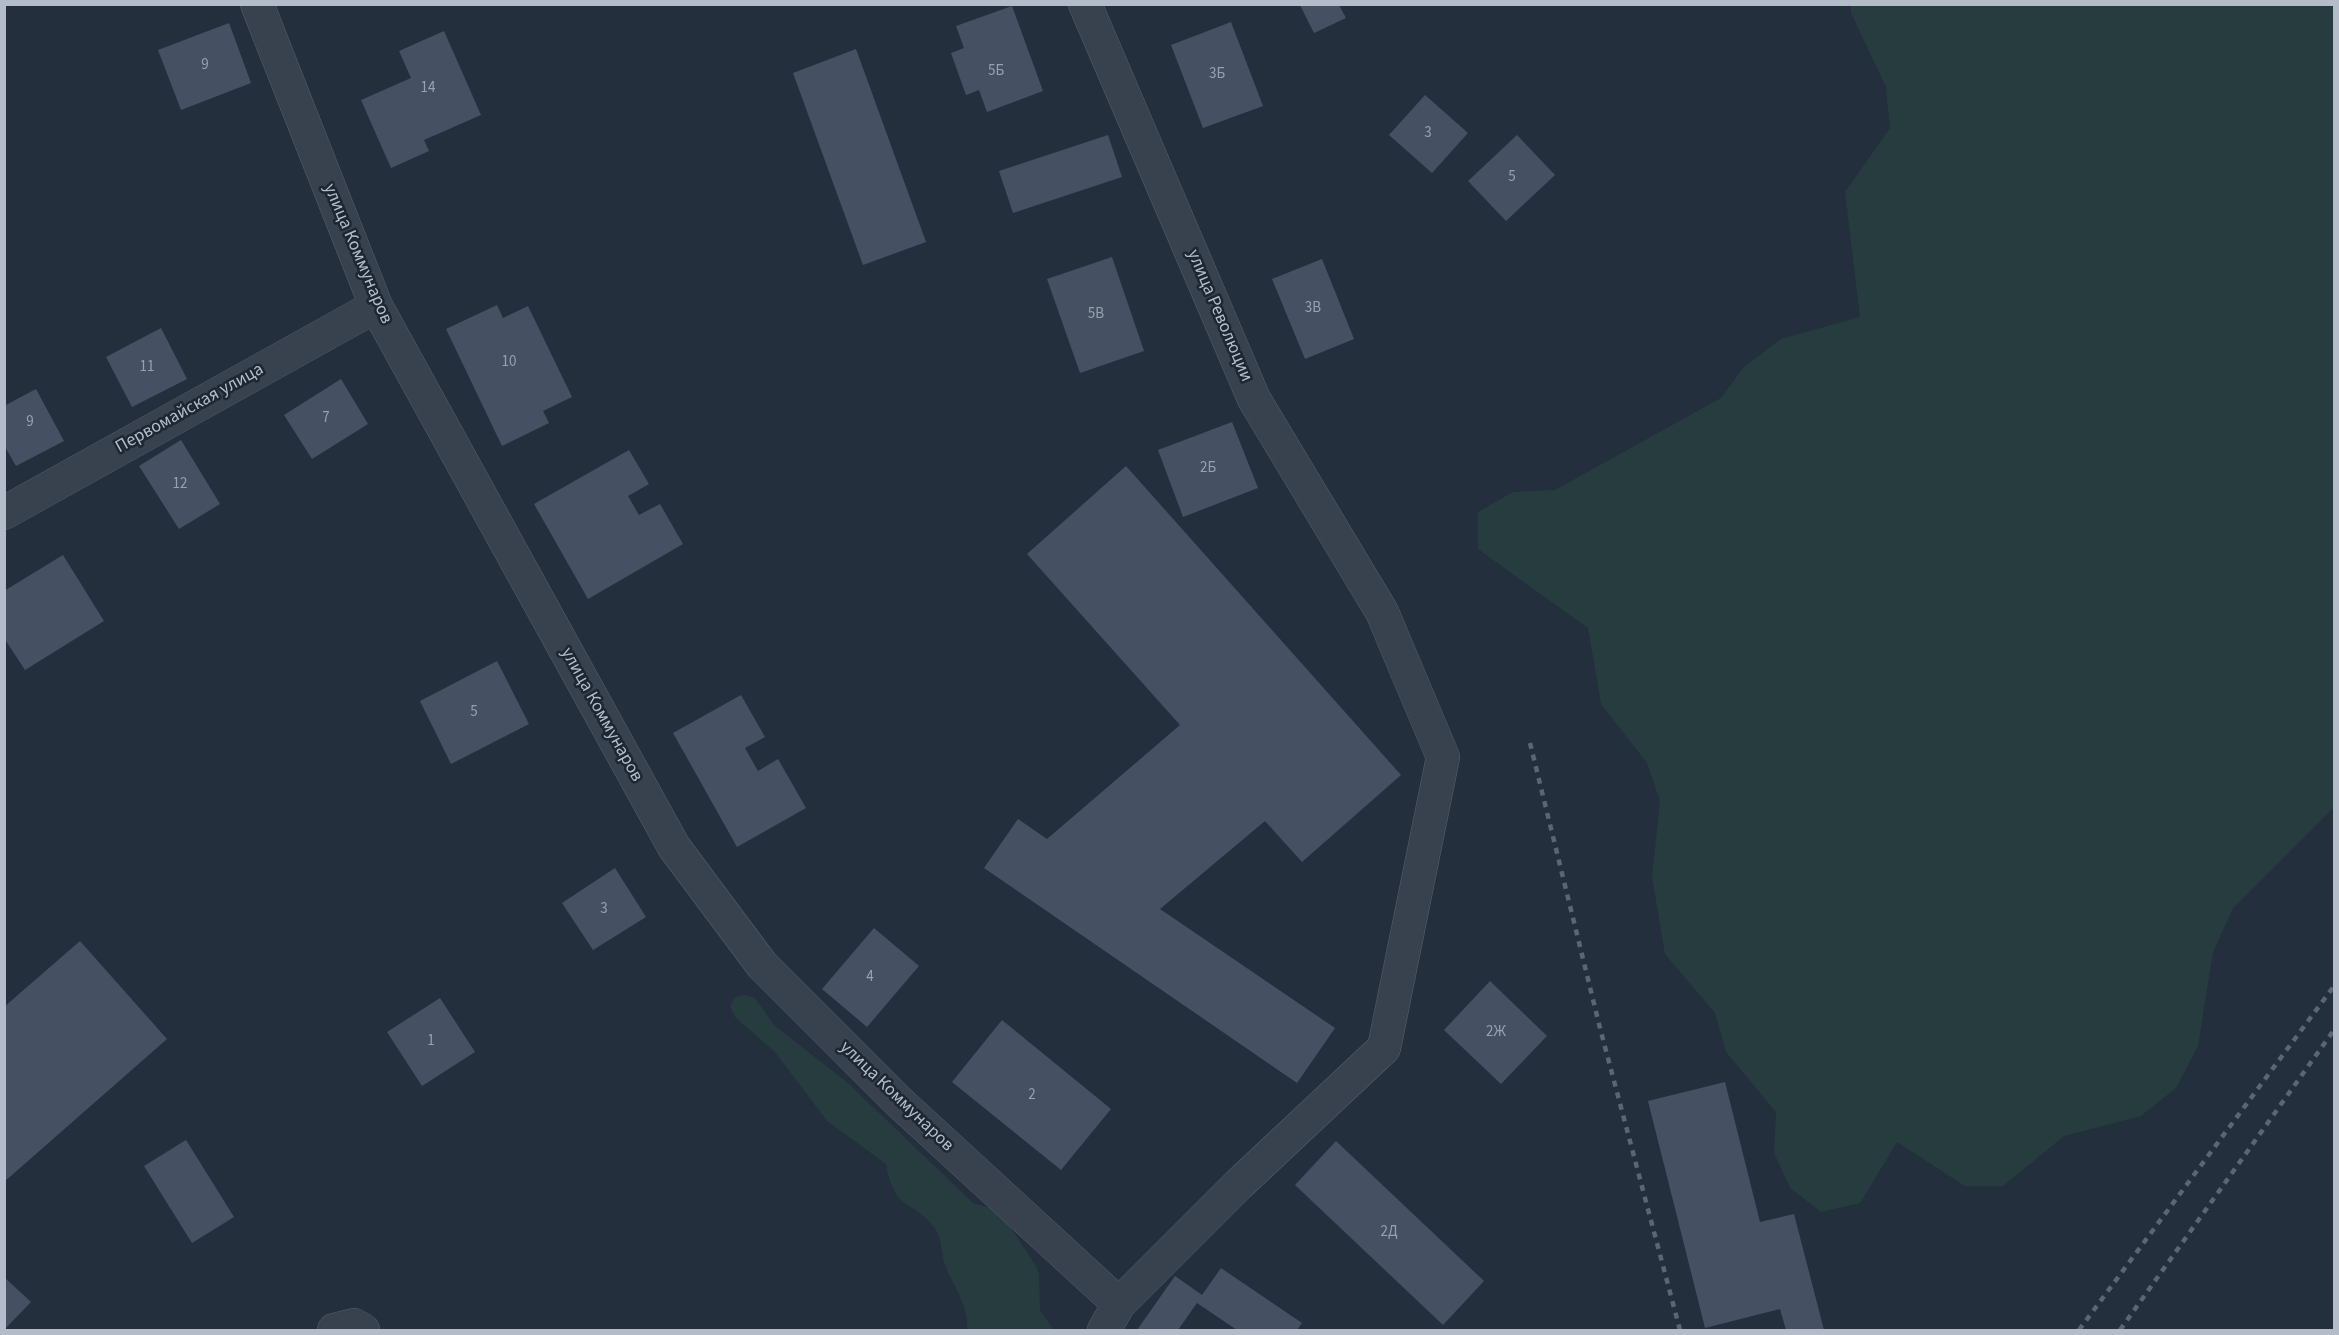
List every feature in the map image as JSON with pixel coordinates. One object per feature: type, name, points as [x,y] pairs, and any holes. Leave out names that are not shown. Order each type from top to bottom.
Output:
[{"type":"street","name":"улица Коммунаров","points":[[257,4],[376,306],[674,847],[755,956],[1112,1317]]},
{"type":"street","name":"улица Революции","points":[[1085,4],[1254,399],[1382,612],[1443,757],[1384,1048],[1238,1185],[1112,1317]]},
{"type":"street","name":"Первомайская улица","points":[[4,513],[376,306]]},
{"type":"street","points":[[334,1330],[354,1325],[363,1330]]},
{"type":"green space","points":[[1851,5],[2334,5],[2334,807],[2233,908],[2213,952],[2198,1046],[2176,1088],[2141,1116],[2064,1136],[2003,1186],[1965,1186],[1897,1142],[1860,1203],[1821,1212],[1790,1188],[1774,1153],[1776,1112],[1726,1052],[1715,1013],[1665,954],[1652,877],[1660,801],[1647,763],[1601,704],[1588,628],[1478,549],[1478,512],[1513,492],[1555,490],[1721,398],[1744,367],[1781,339],[1860,317],[1845,192],[1890,128],[1886,87],[1851,13]]},
{"type":"green space","points":[[745,995],[755,998],[774,1025],[848,1083],[973,1203],[996,1210],[1005,1219],[1036,1266],[1039,1274],[1040,1310],[1054,1330],[967,1330],[965,1311],[947,1271],[937,1231],[925,1217],[899,1198],[894,1191],[886,1164],[827,1121],[775,1052],[735,1017],[730,1006],[735,997]]},
{"type":"building","points":[[1300,5],[1339,5],[1346,18],[1314,33]]},
{"type":"building","points":[[1012,6],[1043,91],[987,112],[979,90],[966,95],[951,53],[964,48],[956,26]]},
{"type":"building","points":[[1231,22],[1263,106],[1203,128],[1171,45]]},
{"type":"building","points":[[229,23],[251,83],[181,110],[158,50]]},
{"type":"building","points":[[444,31],[481,115],[424,140],[429,151],[391,168],[361,100],[411,78],[399,51]]},
{"type":"building","points":[[856,49],[926,242],[863,265],[793,73]]},
{"type":"building","points":[[1425,95],[1468,133],[1432,173],[1389,135]]},
{"type":"building","points":[[1108,135],[1122,177],[1013,213],[999,171]]},
{"type":"building","points":[[1517,135],[1555,175],[1506,221],[1468,181]]},
{"type":"building","points":[[1112,257],[1144,351],[1080,373],[1047,279]]},
{"type":"building","points":[[1322,259],[1354,339],[1305,359],[1272,279]]},
{"type":"building","points":[[497,305],[503,318],[528,306],[572,397],[543,411],[549,423],[502,446],[446,329]]},
{"type":"building","points":[[161,328],[187,379],[132,407],[106,357]]},
{"type":"building","points":[[341,379],[368,424],[312,459],[284,415]]},
{"type":"building","points":[[36,389],[64,441],[16,466],[4,445],[4,406]]},
{"type":"building","points":[[1232,422],[1258,488],[1183,517],[1158,450]]},
{"type":"building","points":[[181,440],[220,504],[179,529],[139,466]]},
{"type":"building","points":[[629,450],[649,484],[628,496],[639,515],[660,504],[683,544],[588,599],[534,504]]},
{"type":"building","points":[[1126,466],[1401,775],[1302,862],[1265,821],[1160,909],[1335,1028],[1297,1083],[984,868],[1018,819],[1047,839],[1180,725],[1027,554]]},
{"type":"building","points":[[63,555],[104,621],[25,670],[4,638],[4,591]]},
{"type":"building","points":[[497,661],[529,724],[451,764],[420,701]]},
{"type":"building","points":[[741,695],[765,737],[745,748],[758,771],[778,759],[806,808],[737,847],[673,733]]},
{"type":"building","points":[[615,868],[646,917],[593,950],[562,903]]},
{"type":"building","points":[[874,928],[919,966],[867,1027],[822,989]]},
{"type":"building","points":[[80,941],[167,1039],[4,1182],[4,1007]]},
{"type":"building","points":[[1490,981],[1547,1036],[1501,1084],[1444,1030]]},
{"type":"building","points":[[440,998],[475,1052],[422,1086],[387,1032]]},
{"type":"building","points":[[1002,1020],[1111,1109],[1061,1170],[952,1082]]},
{"type":"building","points":[[1725,1082],[1760,1222],[1794,1214],[1824,1330],[1786,1330],[1780,1309],[1705,1328],[1648,1101]]},
{"type":"building","points":[[186,1140],[234,1217],[192,1243],[144,1166]]},
{"type":"building","points":[[1336,1141],[1484,1281],[1443,1325],[1295,1185]]},
{"type":"building","points":[[1221,1268],[1302,1323],[1297,1330],[1237,1330],[1197,1303],[1178,1330],[1137,1330],[1175,1276],[1202,1295]]},
{"type":"building","points":[[4,1277],[31,1302],[4,1330]]},
{"type":"railway","points":[[1530,743],[1600,1028],[1680,1330]]},
{"type":"railway","points":[[2079,1330],[2334,986]]},
{"type":"railway","points":[[2120,1330],[2334,1030]]}]
